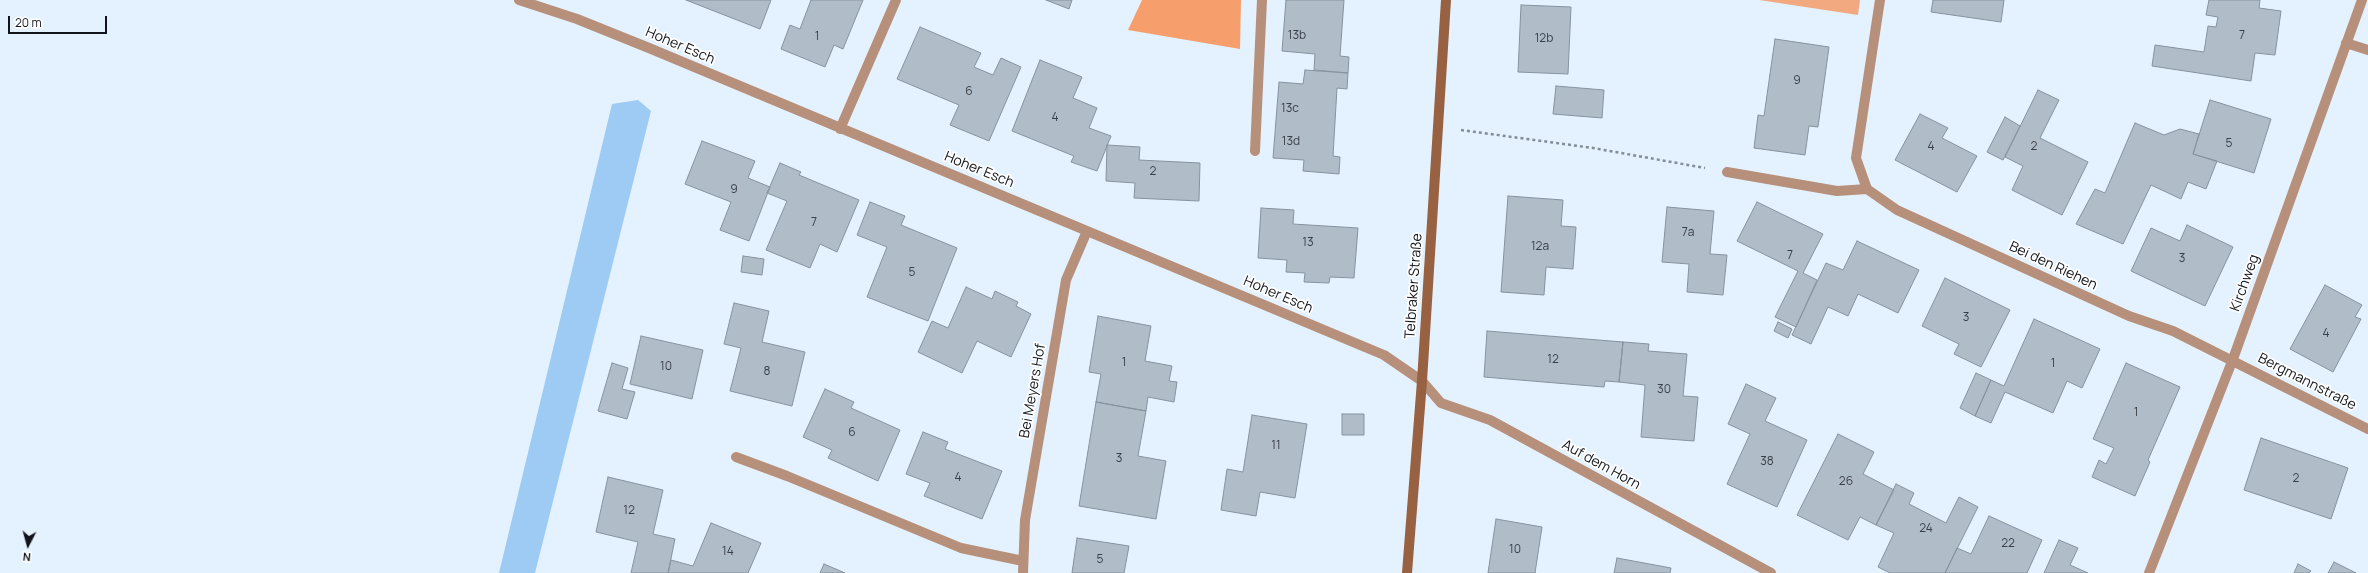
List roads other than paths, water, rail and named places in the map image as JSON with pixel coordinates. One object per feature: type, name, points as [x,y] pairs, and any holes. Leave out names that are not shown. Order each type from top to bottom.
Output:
[{"type":"street","name":"Hoher Esch","points":[[519,0],[577,19],[1087,230],[1384,355],[1422,381]]},
{"type":"street","points":[[840,129],[896,0]]},
{"type":"street","points":[[1254,151],[1262,0]]},
{"type":"street","name":"Telbraker Straße","points":[[1407,573],[1422,381],[1446,0]]},
{"type":"street","points":[[1727,172],[1837,191],[1867,189],[1856,158],[1880,0]]},
{"type":"street","name":"Kirchweg","points":[[2149,573],[2233,359],[2362,0]]},
{"type":"street","points":[[2346,43],[2368,50]]},
{"type":"street","name":"Bei den Riehen","points":[[1867,189],[1897,210],[2129,316],[2173,331],[2233,359]]},
{"type":"street","name":"Bei Meyers Hof","points":[[1023,573],[1025,520],[1066,280],[1087,230]]},
{"type":"street","name":"Bergmannstraße","points":[[2233,359],[2368,429]]},
{"type":"street","name":"Auf dem Horn","points":[[1422,381],[1441,403],[1490,420],[1771,573]]},
{"type":"street","points":[[736,457],[787,476],[961,548],[1023,561]]},
{"type":"water","points":[[638,100],[651,111],[535,573],[499,573],[612,104]]}]
